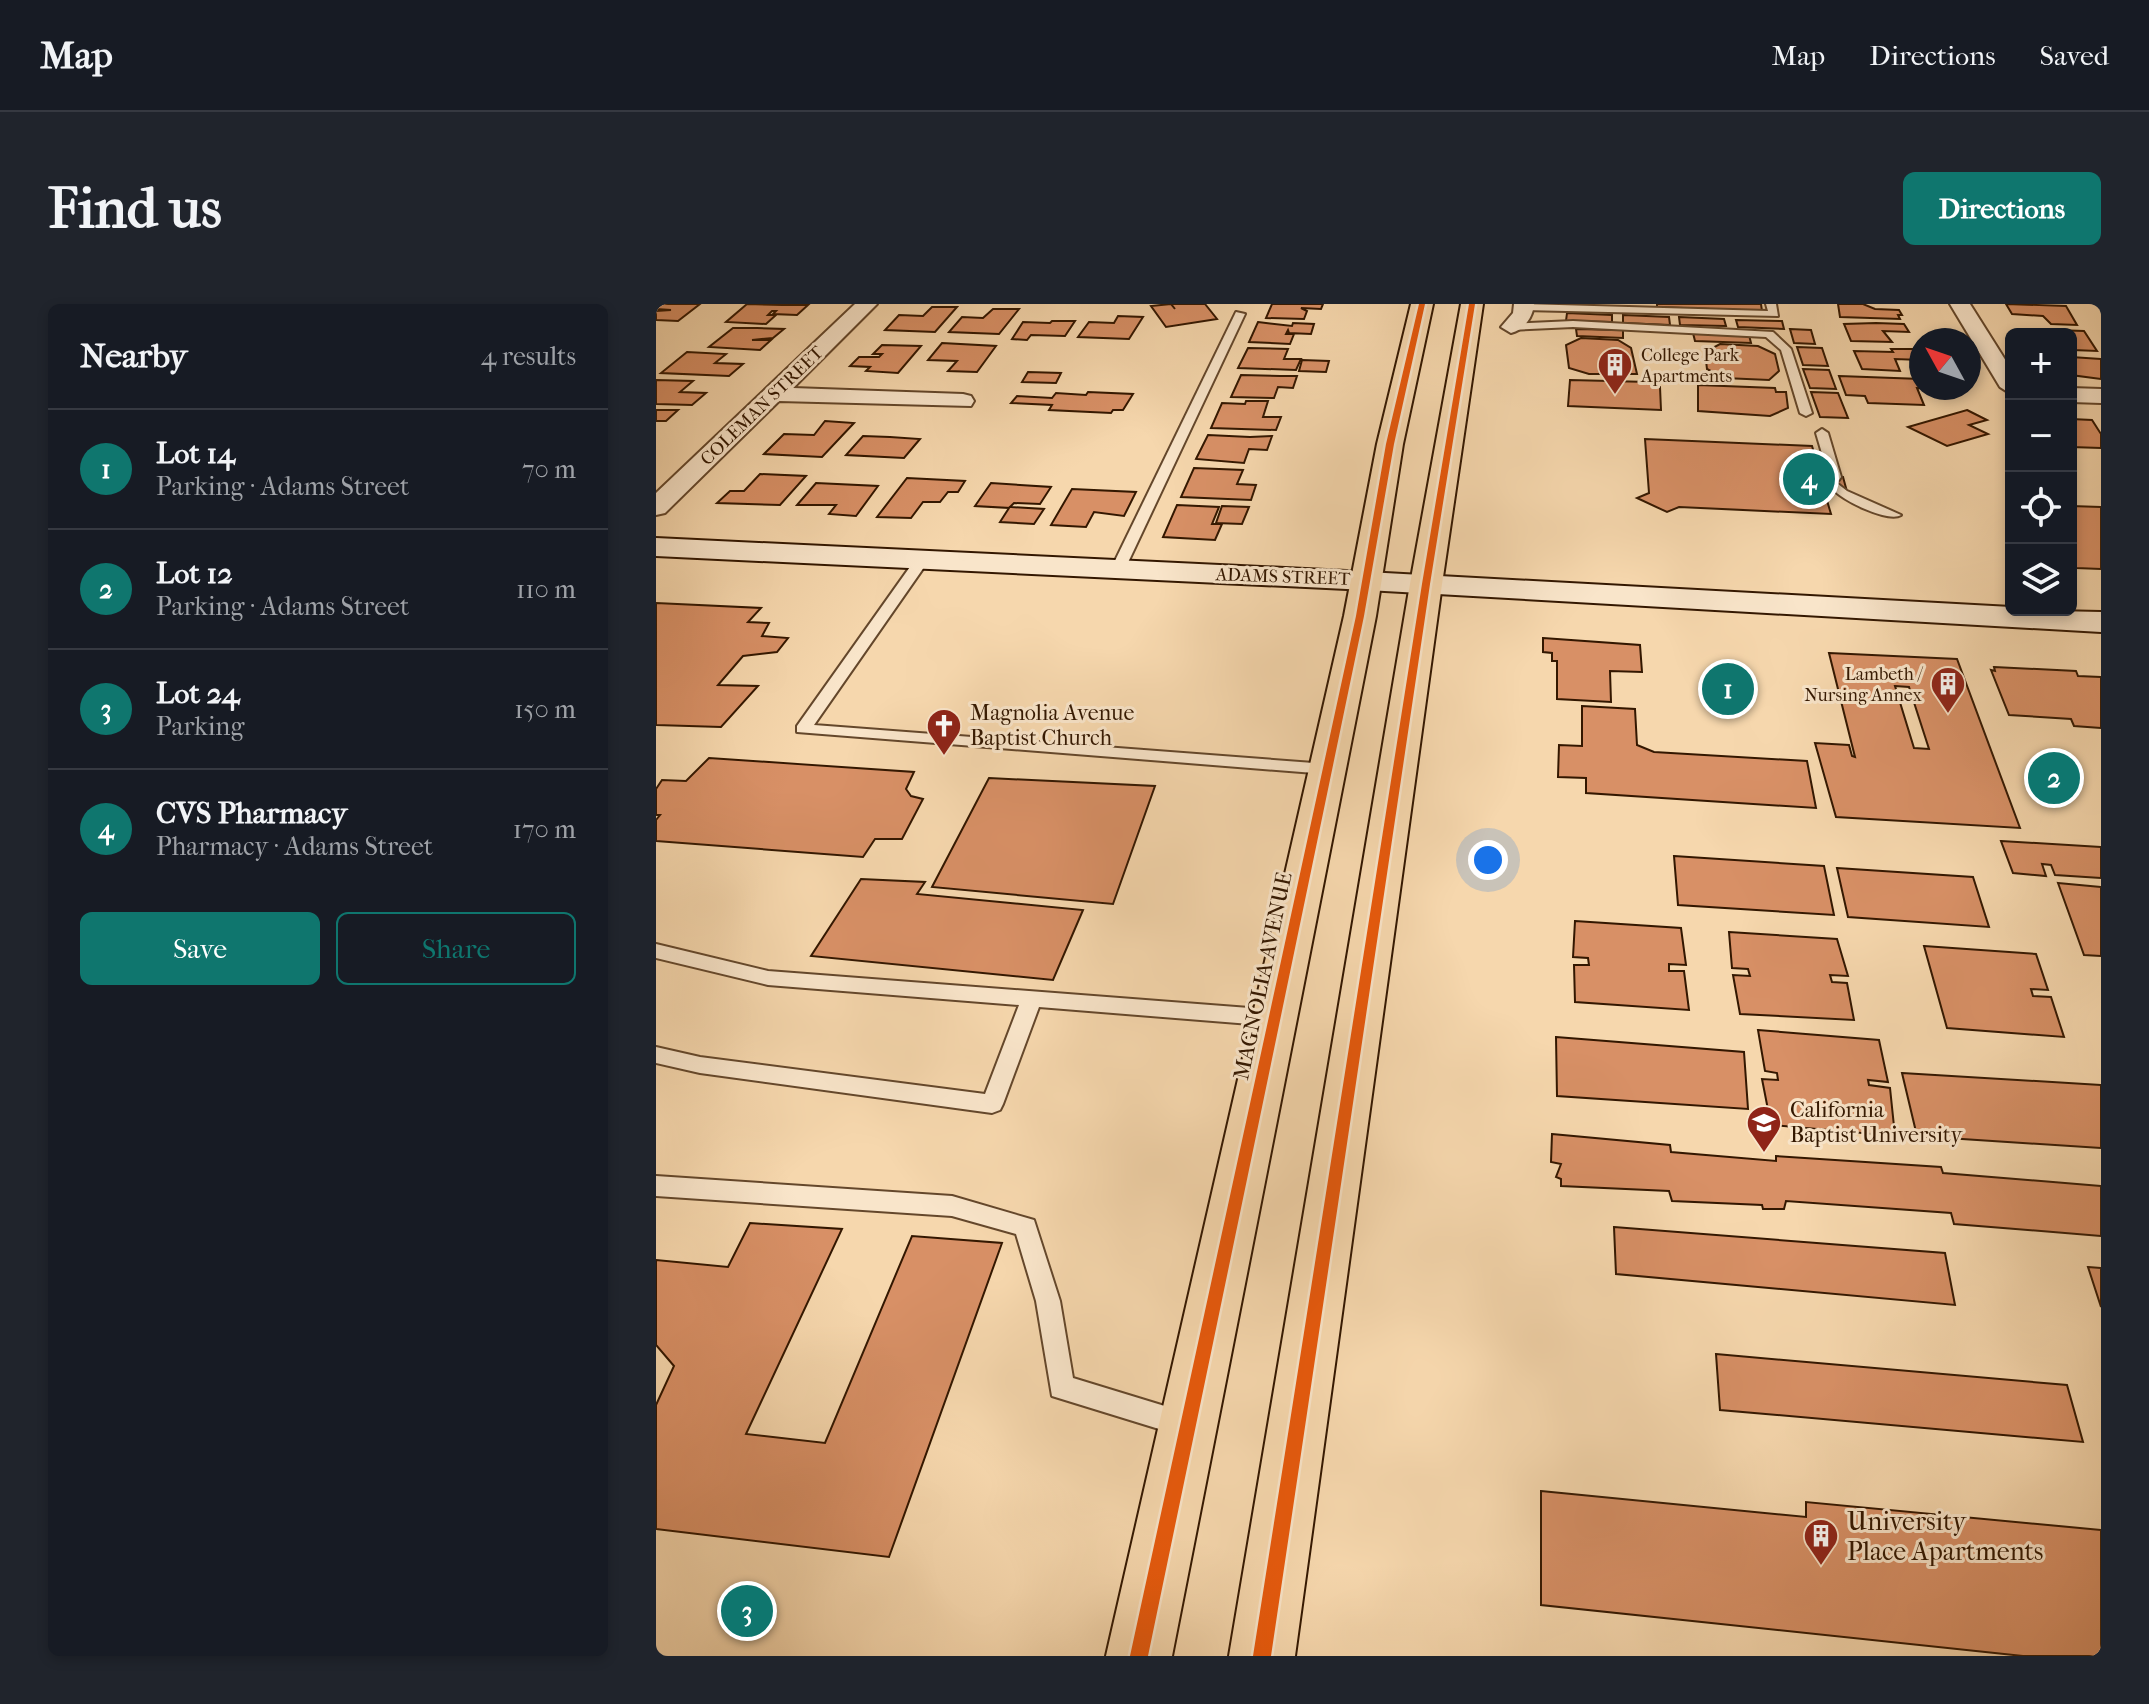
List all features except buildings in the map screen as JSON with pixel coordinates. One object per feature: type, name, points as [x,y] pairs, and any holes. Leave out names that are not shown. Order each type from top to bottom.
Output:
[{"type":"main road","name":"MAGNOLIA AVENUE","points":[[1139,1656],[1367,581],[1390,444],[1422,304]]},
{"type":"main road","points":[[1262,1656],[1426,584],[1472,304]]},
{"type":"main road","name":"ADAMS STREET","points":[[656,547],[1426,584],[2101,622]]},
{"type":"street","name":"COLEMAN STREET","points":[[656,507],[867,304]]},
{"type":"street","points":[[1960,304],[2005,377]]},
{"type":"street","points":[[1511,327],[1523,314],[1524,305]]},
{"type":"street","points":[[776,394],[963,401]]},
{"type":"street","points":[[2077,395],[2101,396]]},
{"type":"lane","points":[[1524,305],[1774,314],[1771,304]]},
{"type":"lane","points":[[1117,571],[1240,314]]},
{"type":"lane","points":[[1511,327],[1573,324],[1725,329],[1769,334],[1786,349],[1806,413]]},
{"type":"lane","points":[[1822,433],[1842,494],[1894,515]]},
{"type":"lane","points":[[922,560],[803,729],[1327,769]]},
{"type":"lane","points":[[656,951],[768,978],[1274,1018]]},
{"type":"lane","points":[[656,1055],[700,1065],[992,1104],[1032,999]]},
{"type":"lane","points":[[656,1186],[952,1206],[1026,1227],[1048,1301],[1061,1387],[1188,1425]]},
{"type":"cycle path","points":[[1139,1656],[1360,616],[1390,444],[1422,304]]},
{"type":"cycle path","points":[[1262,1656],[1426,584],[1472,304]]},
{"type":"place","name":"College Park Apartments","points":[[1615,396]]},
{"type":"place","name":"CVS Pharmacy","points":[[1809,479]]},
{"type":"place","name":"Lot 14","points":[[1728,689]]},
{"type":"place","name":"Lambeth / Nursing Annex","points":[[1948,715]]},
{"type":"place","name":"Magnolia Avenue Baptist Church","points":[[944,757]]},
{"type":"place","name":"Lot 12","points":[[2054,778]]},
{"type":"place","name":"California Baptist University","points":[[1764,1154]]},
{"type":"place","name":"University Place Apartments","points":[[1821,1567]]},
{"type":"place","name":"Lot 24","points":[[747,1611]]}]
